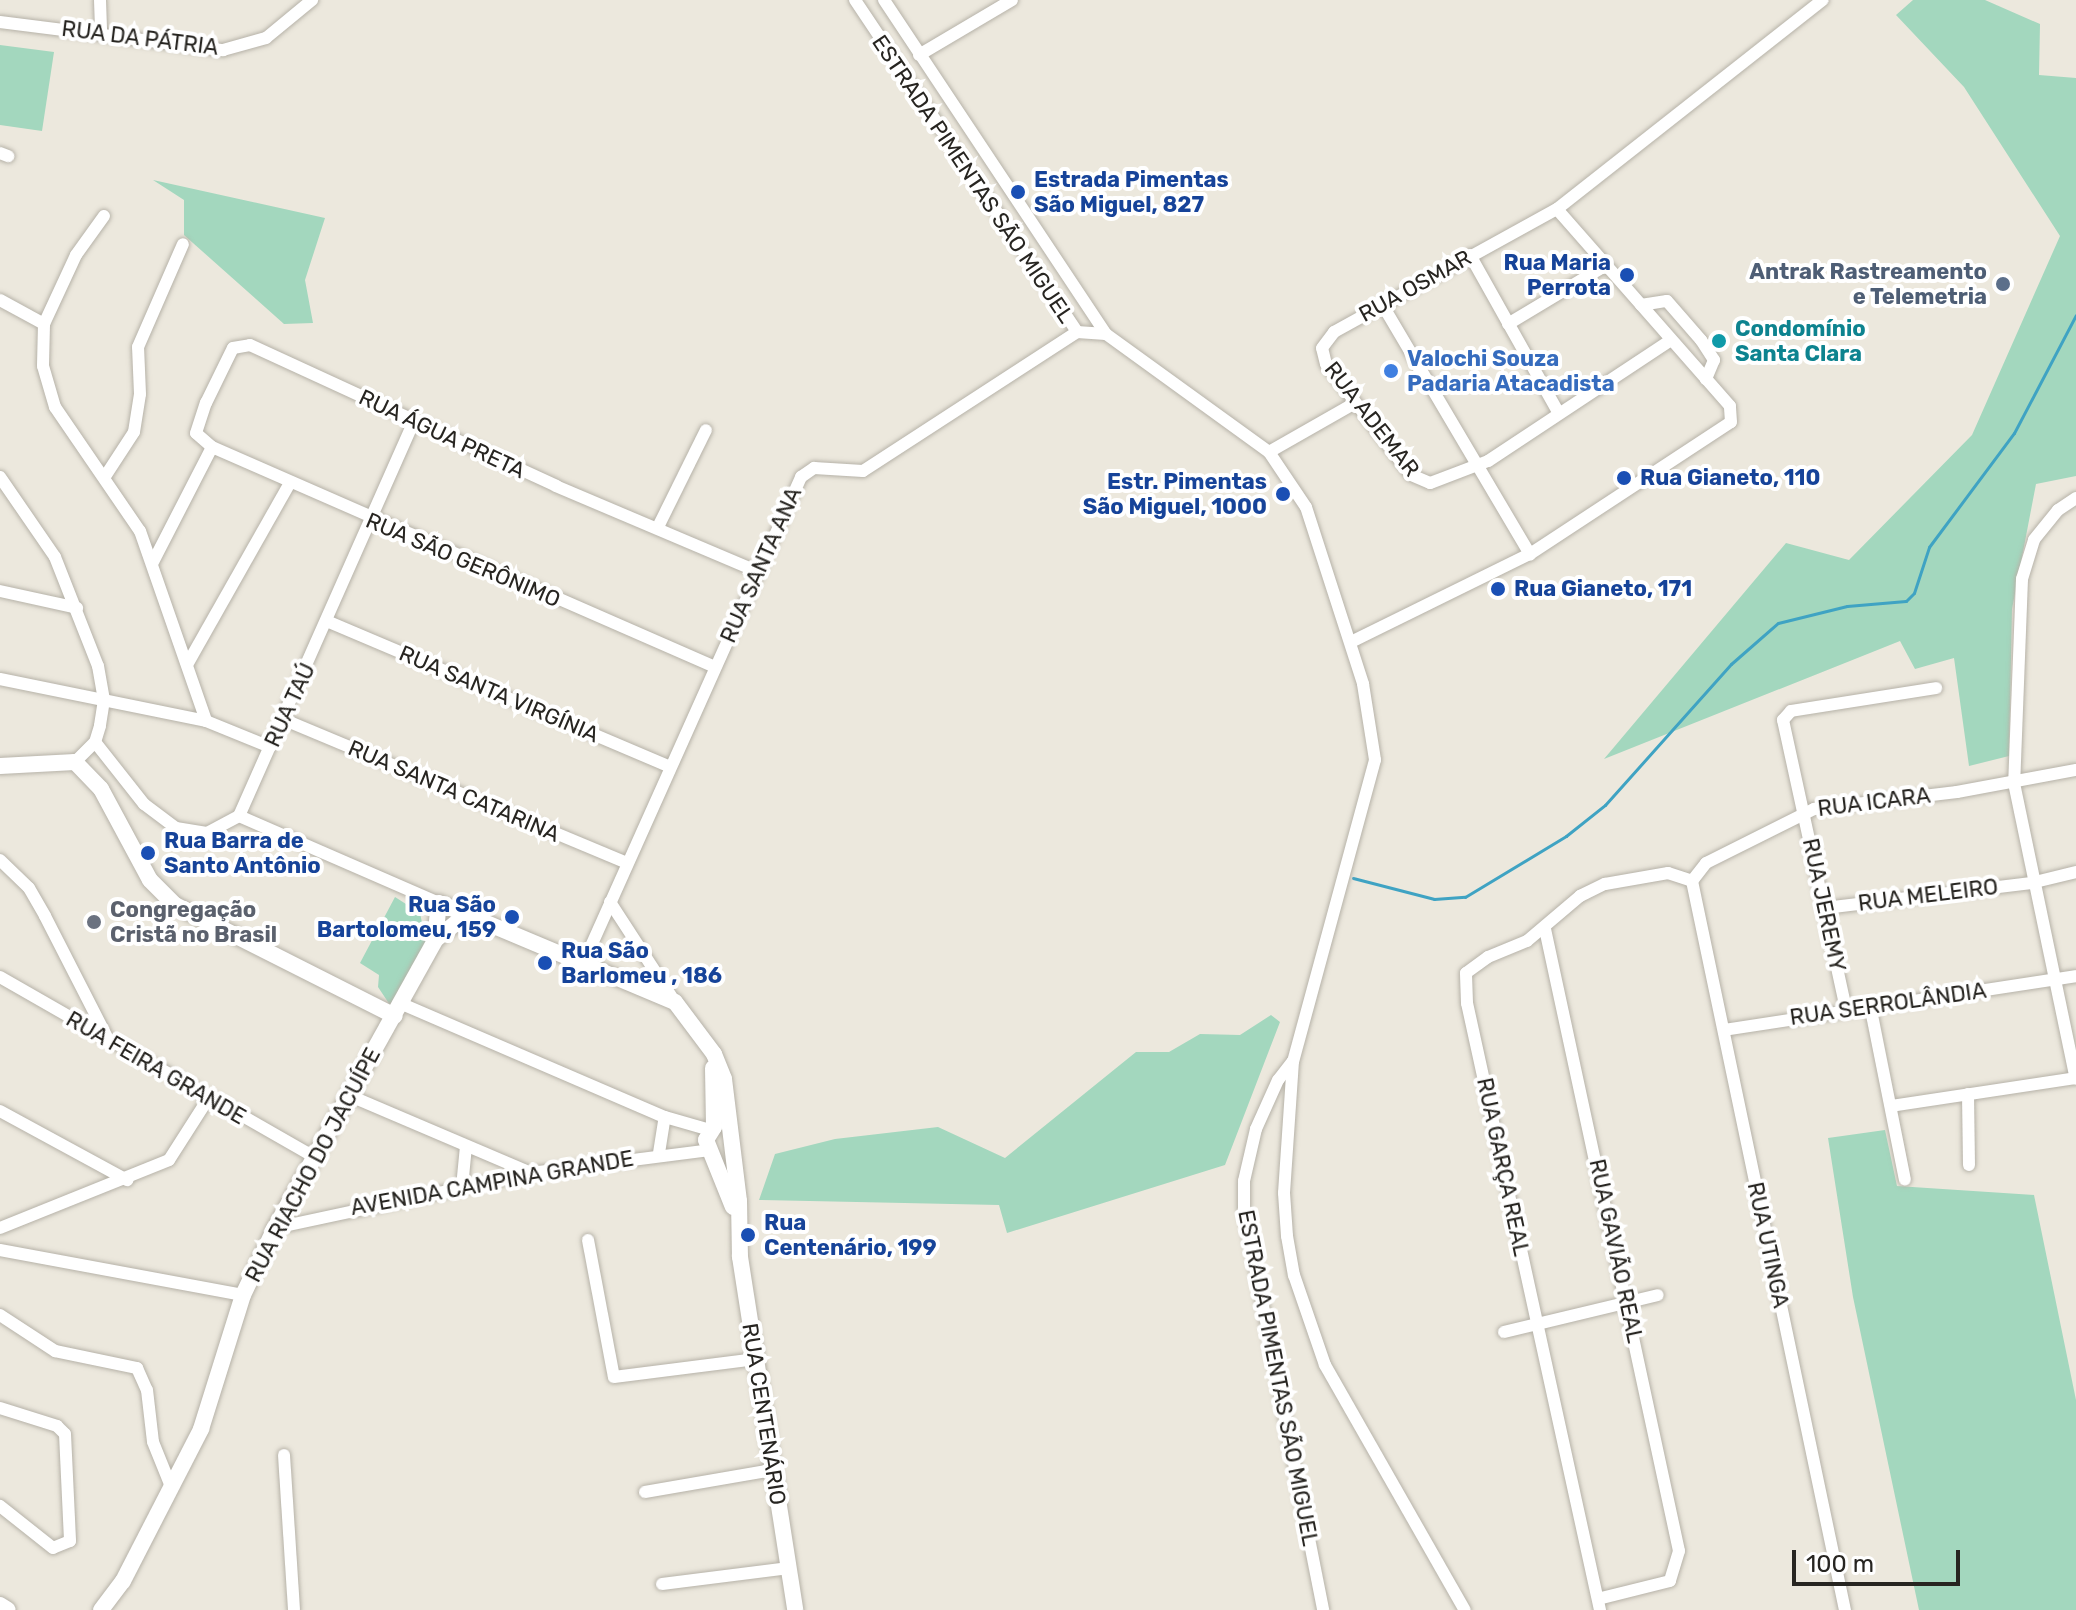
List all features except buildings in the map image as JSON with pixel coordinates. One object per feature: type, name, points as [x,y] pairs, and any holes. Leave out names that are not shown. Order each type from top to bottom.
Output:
[{"type":"street","points":[[100,0],[101,33]]},
{"type":"street","name":"RUA DA PÁTRIA","points":[[0,22],[223,50],[266,38],[312,0]]},
{"type":"street","name":"ESTRADA PIMENTAS SÃO MIGUEL","points":[[855,0],[1077,332],[1106,334]]},
{"type":"street","name":"ESTRADA PIMENTAS SÃO MIGUEL","points":[[884,0],[1106,334],[1269,452],[1306,507],[1351,642],[1369,708],[1375,760],[1293,1061],[1278,1080],[1256,1129],[1244,1181],[1244,1210],[1323,1610]]},
{"type":"street","points":[[919,55],[1012,0]]},
{"type":"street","name":"RUA OSMAR","points":[[1322,348],[1334,332],[1557,209],[1823,0]]},
{"type":"street","points":[[1351,642],[1530,554],[1728,426],[1730,406],[1557,209]]},
{"type":"street","points":[[104,216],[76,255],[44,324],[43,366],[55,407],[106,475],[153,562],[206,721]]},
{"type":"street","points":[[106,475],[134,432],[140,394],[138,347],[183,244]]},
{"type":"street","points":[[1470,255],[1558,412]]},
{"type":"street","points":[[1508,324],[1606,265]]},
{"type":"street","points":[[0,300],[44,324]]},
{"type":"street","points":[[1641,305],[1667,301],[1714,360],[1706,379]]},
{"type":"street","points":[[1382,304],[1475,468],[1530,554]]},
{"type":"street","name":"RUA SANTA ANA","points":[[583,964],[624,862],[806,471],[863,471],[1077,332]]},
{"type":"street","name":"RUA ADEMAR","points":[[1322,348],[1326,364],[1417,480],[1438,482],[1475,468],[1671,340]]},
{"type":"street","name":"RUA ÁGUA PRETA","points":[[212,447],[198,438],[196,427],[238,345],[258,349],[414,422],[759,572]]},
{"type":"street","points":[[1269,452],[1355,403]]},
{"type":"street","name":"RUA TAÚ","points":[[239,816],[329,622],[414,422]]},
{"type":"street","points":[[658,527],[706,430]]},
{"type":"street","points":[[153,562],[212,447]]},
{"type":"street","name":"RUA SÃO GERÔNIMO","points":[[212,447],[370,520],[715,667]]},
{"type":"street","points":[[0,477],[55,557],[77,608],[104,700],[95,742],[75,762],[0,766]]},
{"type":"street","points":[[188,663],[290,483]]},
{"type":"street","points":[[1891,1106],[2076,1078],[2031,883],[2014,783],[2022,579],[2040,531],[2058,510],[2076,498]]},
{"type":"street","points":[[0,591],[77,608]]},
{"type":"street","name":"RUA SANTA VIRGÍNIA","points":[[329,622],[669,766]]},
{"type":"street","points":[[0,679],[206,721],[270,747]]},
{"type":"street","name":"RUA JEREMY","points":[[1846,1009],[1783,720],[1791,711],[1936,688]]},
{"type":"street","name":"RUA SANTA CATARINA","points":[[285,720],[624,862]]},
{"type":"street","points":[[95,742],[144,804],[176,828],[207,833],[239,816],[675,1002]]},
{"type":"street","points":[[75,762],[101,789],[150,880],[175,905],[398,1010],[665,1117],[712,1129],[724,1127],[732,1139],[725,1152],[712,1151]]},
{"type":"street","name":"RUA ICARA","points":[[1692,881],[1706,863],[1804,812],[2014,783],[2076,770]]},
{"type":"street","points":[[0,860],[29,888],[110,1043]]},
{"type":"street","name":"RUA MELEIRO","points":[[1825,908],[2031,883],[2076,872]]},
{"type":"street","name":"RUA GARÇA REAL","points":[[1599,1604],[1465,986],[1473,965],[1545,929],[1580,896],[1605,884],[1668,873],[1692,881]]},
{"type":"street","name":"RUA UTINGA","points":[[1692,881],[1845,1610]]},
{"type":"street","name":"RUA CENTENÁRIO","points":[[610,902],[675,1002],[714,1054],[724,1079],[756,1359],[795,1610]]},
{"type":"street","name":"RUA RIACHO DO JACUÍPE","points":[[101,1610],[123,1581],[212,1403],[243,1295],[275,1228],[435,940],[439,903]]},
{"type":"street","name":"RUA RIACHO DO JACUÍPE","points":[[435,940],[466,915]]},
{"type":"street","name":"RUA GAVIÃO REAL","points":[[1545,929],[1679,1551],[1676,1573],[1660,1587],[1599,1604]]},
{"type":"street","name":"RUA SERROLÂNDIA","points":[[1724,1030],[1870,1005],[2076,976]]},
{"type":"street","name":"RUA FEIRA GRANDE","points":[[0,977],[110,1043],[314,1157]]},
{"type":"street","points":[[1870,1005],[1905,1180]]},
{"type":"street","name":"RUA CENTENÁRIO","points":[[714,1054],[712,1151],[738,1218]]},
{"type":"street","points":[[1293,1061],[1286,1222],[1309,1326],[1353,1417],[1465,1610]]},
{"type":"street","points":[[1968,1094],[1969,1165]]},
{"type":"street","points":[[348,1095],[531,1173]]},
{"type":"street","points":[[0,1228],[127,1180],[180,1150],[208,1099]]},
{"type":"street","points":[[0,1111],[127,1180]]},
{"type":"street","points":[[659,1153],[665,1117]]},
{"type":"street","points":[[462,1187],[466,1146]]},
{"type":"street","name":"AVENIDA CAMPINA GRANDE","points":[[275,1228],[531,1173],[659,1153],[712,1151]]},
{"type":"street","points":[[588,1240],[614,1377],[756,1359]]},
{"type":"street","points":[[0,1250],[243,1295]]},
{"type":"street","points":[[1504,1332],[1658,1295]]},
{"type":"street","points":[[0,1315],[55,1351],[137,1368],[147,1390],[158,1460],[170,1484]]},
{"type":"street","points":[[0,1408],[57,1426],[65,1434],[70,1541],[53,1548],[0,1506]]},
{"type":"street","points":[[284,1455],[294,1610]]},
{"type":"street","points":[[645,1492],[772,1470]]},
{"type":"street","points":[[662,1584],[789,1568]]},
{"type":"street","points":[[0,1605],[8,1610]]},
{"type":"green space","points":[[1913,0],[1985,0],[2040,24],[2039,75],[2076,78],[2076,476],[2036,484],[2012,609],[2009,756],[1969,766],[1954,658],[1915,669],[1900,641],[1604,759],[1786,543],[1849,560],[1972,435],[2060,236],[1964,87],[1896,15]]},
{"type":"green space","points":[[0,45],[54,52],[42,131],[0,125]]},
{"type":"green space","points":[[153,180],[325,218],[305,280],[313,323],[284,324],[184,235],[184,200]]},
{"type":"green space","points":[[395,897],[420,913],[426,942],[390,1005],[378,987],[379,975],[360,963]]},
{"type":"green space","points":[[1271,1015],[1280,1022],[1225,1165],[1007,1233],[999,1205],[759,1200],[775,1154],[835,1139],[938,1127],[1005,1158],[1136,1052],[1169,1052],[1200,1034],[1240,1035]]},
{"type":"green space","points":[[1885,1130],[1897,1186],[2034,1195],[2076,1400],[2076,1610],[1919,1610],[1853,1297],[1828,1138]]},
{"type":"waterway","points":[[1353,878],[1434,899],[1465,897],[1566,836],[1605,805],[1731,664],[1778,623],[1847,606],[1906,601],[1914,593],[1929,547],[2014,433],[2076,315]]},
{"type":"place","name":"Estrada Pimentas São Miguel, 827","points":[[1018,192]]},
{"type":"place","name":"Rua Maria Perrota","points":[[1627,275]]},
{"type":"place","name":"Antrak Rastreamento e Telemetria","points":[[2003,284]]},
{"type":"place","name":"Condomínio Santa Clara","points":[[1719,341]]},
{"type":"place","name":"Valochi Souza Padaria Atacadista","points":[[1391,371]]},
{"type":"place","name":"Rua Gianeto, 110","points":[[1624,478]]},
{"type":"place","name":"Estr. Pimentas São Miguel, 1000","points":[[1283,494]]},
{"type":"place","name":"Rua Gianeto, 171","points":[[1498,589]]},
{"type":"place","name":"Rua Barra de Santo Antônio","points":[[148,853]]},
{"type":"place","name":"Rua São Bartolomeu, 159","points":[[512,917]]},
{"type":"place","name":"Congregação Cristã no Brasil","points":[[94,922]]},
{"type":"place","name":"Rua São Barlomeu , 186","points":[[545,963]]},
{"type":"place","name":"Rua Centenário, 199","points":[[748,1235]]}]
